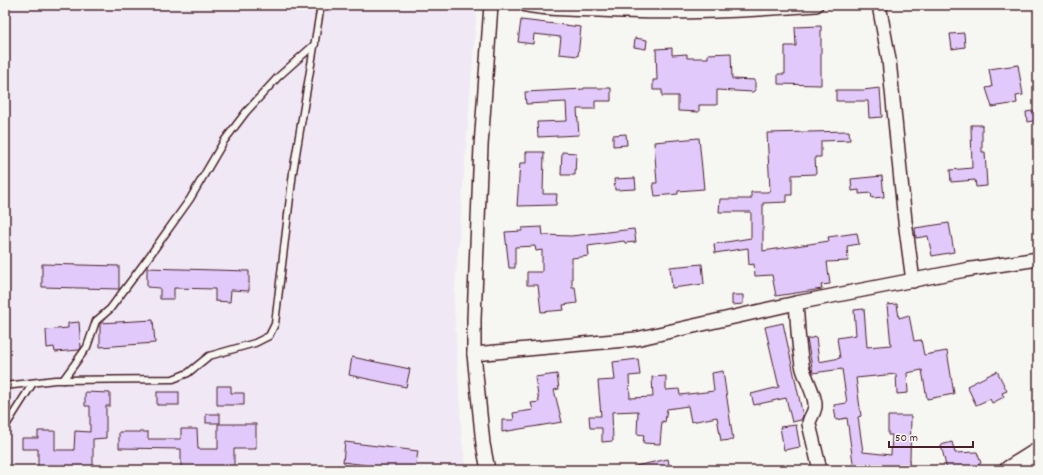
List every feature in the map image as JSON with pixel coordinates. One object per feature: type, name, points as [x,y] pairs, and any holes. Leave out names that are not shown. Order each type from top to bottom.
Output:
[{"type":"main road","points":[[1009,470],[1038,452]]},
{"type":"street","points":[[488,470],[483,444],[474,354],[481,146],[491,5]]},
{"type":"street","points":[[526,5],[546,9],[649,13],[700,8],[760,10],[816,5]]},
{"type":"street","points":[[879,5],[889,60],[912,281]]},
{"type":"street","points":[[474,354],[636,339],[796,303],[1038,259]]},
{"type":"street","points":[[796,303],[806,382],[815,402],[809,424],[820,470]]},
{"type":"lane","points":[[5,386],[63,380],[172,379],[188,373],[209,356],[255,343],[269,336],[275,324],[293,172],[321,5]]},
{"type":"lane","points":[[63,380],[80,360],[87,347],[96,321],[110,309],[190,199],[224,141],[246,112],[278,77],[315,44]]},
{"type":"lane","points":[[5,427],[33,383]]},
{"type":"shaded area","points":[[5,5],[477,5],[454,303],[462,442],[467,470],[5,470]]},
{"type":"building","points":[[521,20],[581,27],[578,56],[559,54],[561,37],[534,34],[533,44],[518,42]]},
{"type":"building","points":[[821,26],[821,85],[778,84],[778,74],[785,74],[785,46],[796,46],[795,27]]},
{"type":"building","points":[[964,33],[965,47],[952,49],[950,34]]},
{"type":"building","points":[[635,38],[647,40],[646,49],[634,47]]},
{"type":"building","points":[[672,48],[672,55],[687,54],[687,58],[708,58],[708,54],[731,53],[732,79],[755,80],[755,90],[753,92],[717,90],[717,105],[699,105],[699,112],[678,111],[678,96],[662,96],[662,90],[653,90],[653,80],[657,80],[656,49]]},
{"type":"building","points":[[1018,65],[1023,95],[1016,96],[1017,103],[992,107],[986,88],[992,87],[989,69]]},
{"type":"building","points":[[584,88],[611,88],[611,101],[595,101],[595,109],[577,109],[579,135],[538,137],[537,122],[567,121],[566,102],[526,104],[525,92]]},
{"type":"building","points":[[880,88],[882,117],[869,118],[868,101],[836,101],[836,90],[863,90]]},
{"type":"building","points":[[1038,110],[1038,120],[1027,122],[1026,112]]},
{"type":"building","points":[[971,125],[982,125],[982,152],[985,152],[987,186],[976,187],[975,180],[951,182],[950,170],[972,168]]},
{"type":"building","points":[[849,131],[850,140],[821,141],[821,157],[815,157],[816,174],[792,175],[792,195],[787,195],[787,202],[763,203],[763,251],[829,241],[828,237],[857,233],[859,244],[847,246],[848,261],[827,262],[830,284],[821,285],[822,289],[776,296],[772,275],[755,276],[754,264],[749,265],[748,248],[715,253],[714,244],[751,238],[751,212],[719,212],[720,199],[751,199],[751,192],[768,192],[770,190],[767,133]]},
{"type":"building","points":[[626,134],[627,145],[613,146],[613,135]]},
{"type":"building","points":[[699,138],[704,189],[678,191],[678,194],[655,196],[653,183],[657,183],[654,142]]},
{"type":"building","points":[[526,152],[544,152],[543,194],[557,194],[556,205],[517,206],[520,163],[526,163]]},
{"type":"building","points":[[562,152],[576,153],[575,175],[561,175]]},
{"type":"building","points":[[882,176],[884,197],[872,198],[871,193],[859,194],[859,190],[852,191],[851,179]]},
{"type":"building","points":[[635,178],[636,189],[615,190],[614,179]]},
{"type":"building","points":[[949,223],[954,252],[932,256],[928,236],[916,238],[915,228]]},
{"type":"building","points":[[542,227],[543,235],[571,236],[634,229],[636,242],[625,243],[624,241],[588,246],[589,256],[572,258],[572,287],[575,287],[577,303],[563,305],[564,310],[541,312],[538,285],[527,285],[527,272],[542,272],[542,250],[536,251],[535,246],[515,247],[515,268],[509,268],[505,232],[522,231],[522,228]]},
{"type":"building","points":[[42,264],[119,266],[119,289],[42,287]]},
{"type":"building","points":[[702,264],[704,284],[672,288],[670,267]]},
{"type":"building","points":[[147,268],[249,271],[249,291],[231,290],[230,302],[215,301],[215,289],[174,288],[174,299],[160,299],[160,288],[147,287]]},
{"type":"building","points":[[732,295],[743,295],[743,304],[732,305]]},
{"type":"building","points":[[897,304],[899,318],[909,315],[914,341],[921,340],[924,355],[947,351],[954,394],[927,399],[922,370],[907,373],[908,393],[897,394],[896,374],[856,378],[861,416],[858,417],[863,452],[891,455],[892,435],[888,435],[888,416],[911,416],[910,470],[854,470],[847,418],[836,420],[834,405],[847,403],[842,369],[813,373],[807,339],[816,337],[819,362],[840,358],[837,338],[856,335],[854,310],[864,309],[867,347],[891,345],[887,305]]},
{"type":"building","points":[[153,320],[155,343],[100,347],[100,323]]},
{"type":"building","points":[[79,322],[81,348],[79,350],[55,352],[54,347],[47,348],[46,330],[68,328],[68,323]]},
{"type":"building","points":[[783,323],[803,416],[801,420],[792,422],[786,398],[754,405],[751,394],[779,387],[765,327]]},
{"type":"building","points":[[352,357],[410,369],[406,387],[349,375]]},
{"type":"building","points":[[638,359],[640,375],[629,376],[630,398],[653,397],[652,377],[666,376],[666,390],[679,389],[680,395],[714,391],[712,373],[723,371],[733,440],[721,441],[717,417],[691,422],[688,406],[667,409],[665,422],[662,421],[660,444],[643,443],[644,435],[637,434],[638,411],[612,412],[613,441],[602,442],[602,428],[590,428],[589,416],[601,416],[598,381],[615,380],[613,362]]},
{"type":"building","points":[[997,371],[1007,391],[1002,393],[1004,397],[992,403],[990,399],[976,405],[967,386]]},
{"type":"building","points":[[557,374],[559,389],[554,390],[562,422],[502,432],[502,420],[514,420],[513,413],[533,410],[531,403],[539,402],[535,377]]},
{"type":"building","points":[[217,386],[231,386],[231,393],[244,393],[244,405],[217,405]]},
{"type":"building","points":[[85,392],[110,393],[110,406],[106,406],[106,438],[93,439],[93,470],[38,470],[38,449],[22,449],[22,438],[38,438],[38,431],[55,431],[55,450],[74,450],[75,431],[90,432],[90,406],[85,406]]},
{"type":"building","points":[[157,392],[179,392],[179,405],[157,405]]},
{"type":"building","points":[[206,414],[220,414],[220,423],[206,423]]},
{"type":"building","points":[[218,424],[256,424],[256,449],[234,449],[234,470],[181,470],[181,449],[119,448],[119,432],[148,432],[148,439],[181,439],[181,429],[197,429],[198,449],[218,449]]},
{"type":"building","points":[[796,425],[800,447],[784,450],[780,427]]},
{"type":"building","points":[[345,442],[418,451],[415,470],[381,467],[381,470],[364,468],[365,465],[343,462]]},
{"type":"building","points":[[952,442],[955,453],[977,452],[981,463],[970,470],[947,470],[941,445]]},
{"type":"building","points":[[668,459],[670,470],[636,470],[636,466]]}]
